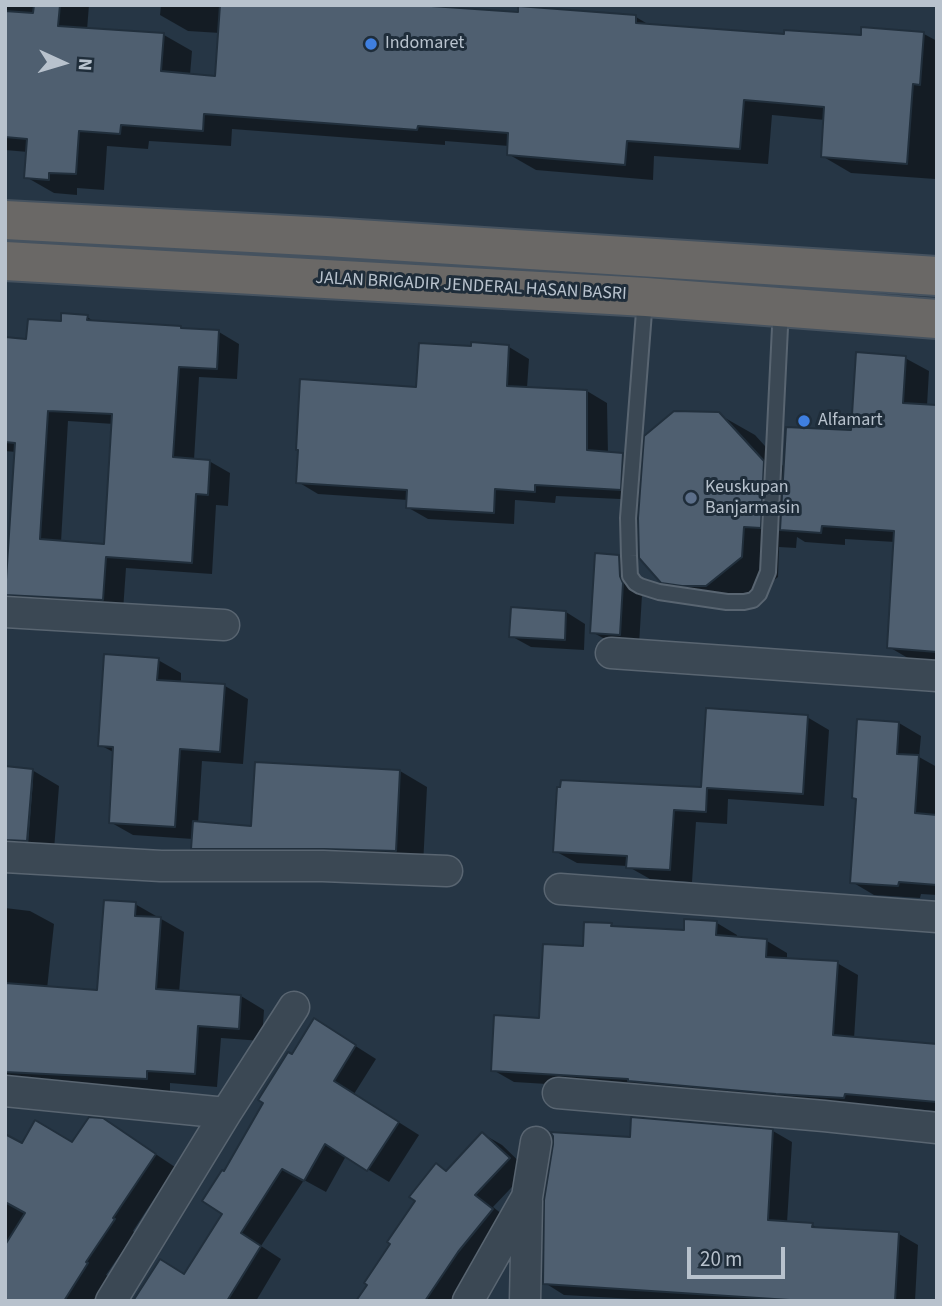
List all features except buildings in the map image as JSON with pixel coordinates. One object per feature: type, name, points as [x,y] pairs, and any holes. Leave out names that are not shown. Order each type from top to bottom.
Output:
[{"type":"highway","points":[[5,220],[327,237],[937,276]]},
{"type":"highway","points":[[327,237],[328,278]]},
{"type":"highway","name":"JALAN BRIGADIR JENDERAL HASAN BASRI","points":[[5,261],[646,297],[937,319]]},
{"type":"street","points":[[5,612],[224,625]]},
{"type":"street","points":[[611,653],[937,676]]},
{"type":"street","points":[[5,857],[161,866],[323,866],[447,871]]},
{"type":"street","points":[[560,889],[937,917]]},
{"type":"street","points":[[111,1301],[294,1007]]},
{"type":"street","points":[[5,1091],[226,1113]]},
{"type":"street","points":[[558,1093],[811,1114],[937,1128]]},
{"type":"street","points":[[525,1301],[527,1197],[536,1142]]},
{"type":"street","points":[[468,1301],[527,1197]]},
{"type":"lane","points":[[646,297],[628,519],[631,576],[635,583],[659,592],[727,602],[753,600],[759,594],[768,572],[781,306]]},
{"type":"place","name":"Indomaret","points":[[371,44]]},
{"type":"place","name":"Alfamart","points":[[804,421]]},
{"type":"place","name":"Keuskupan Banjarmasin","points":[[691,498]]}]
